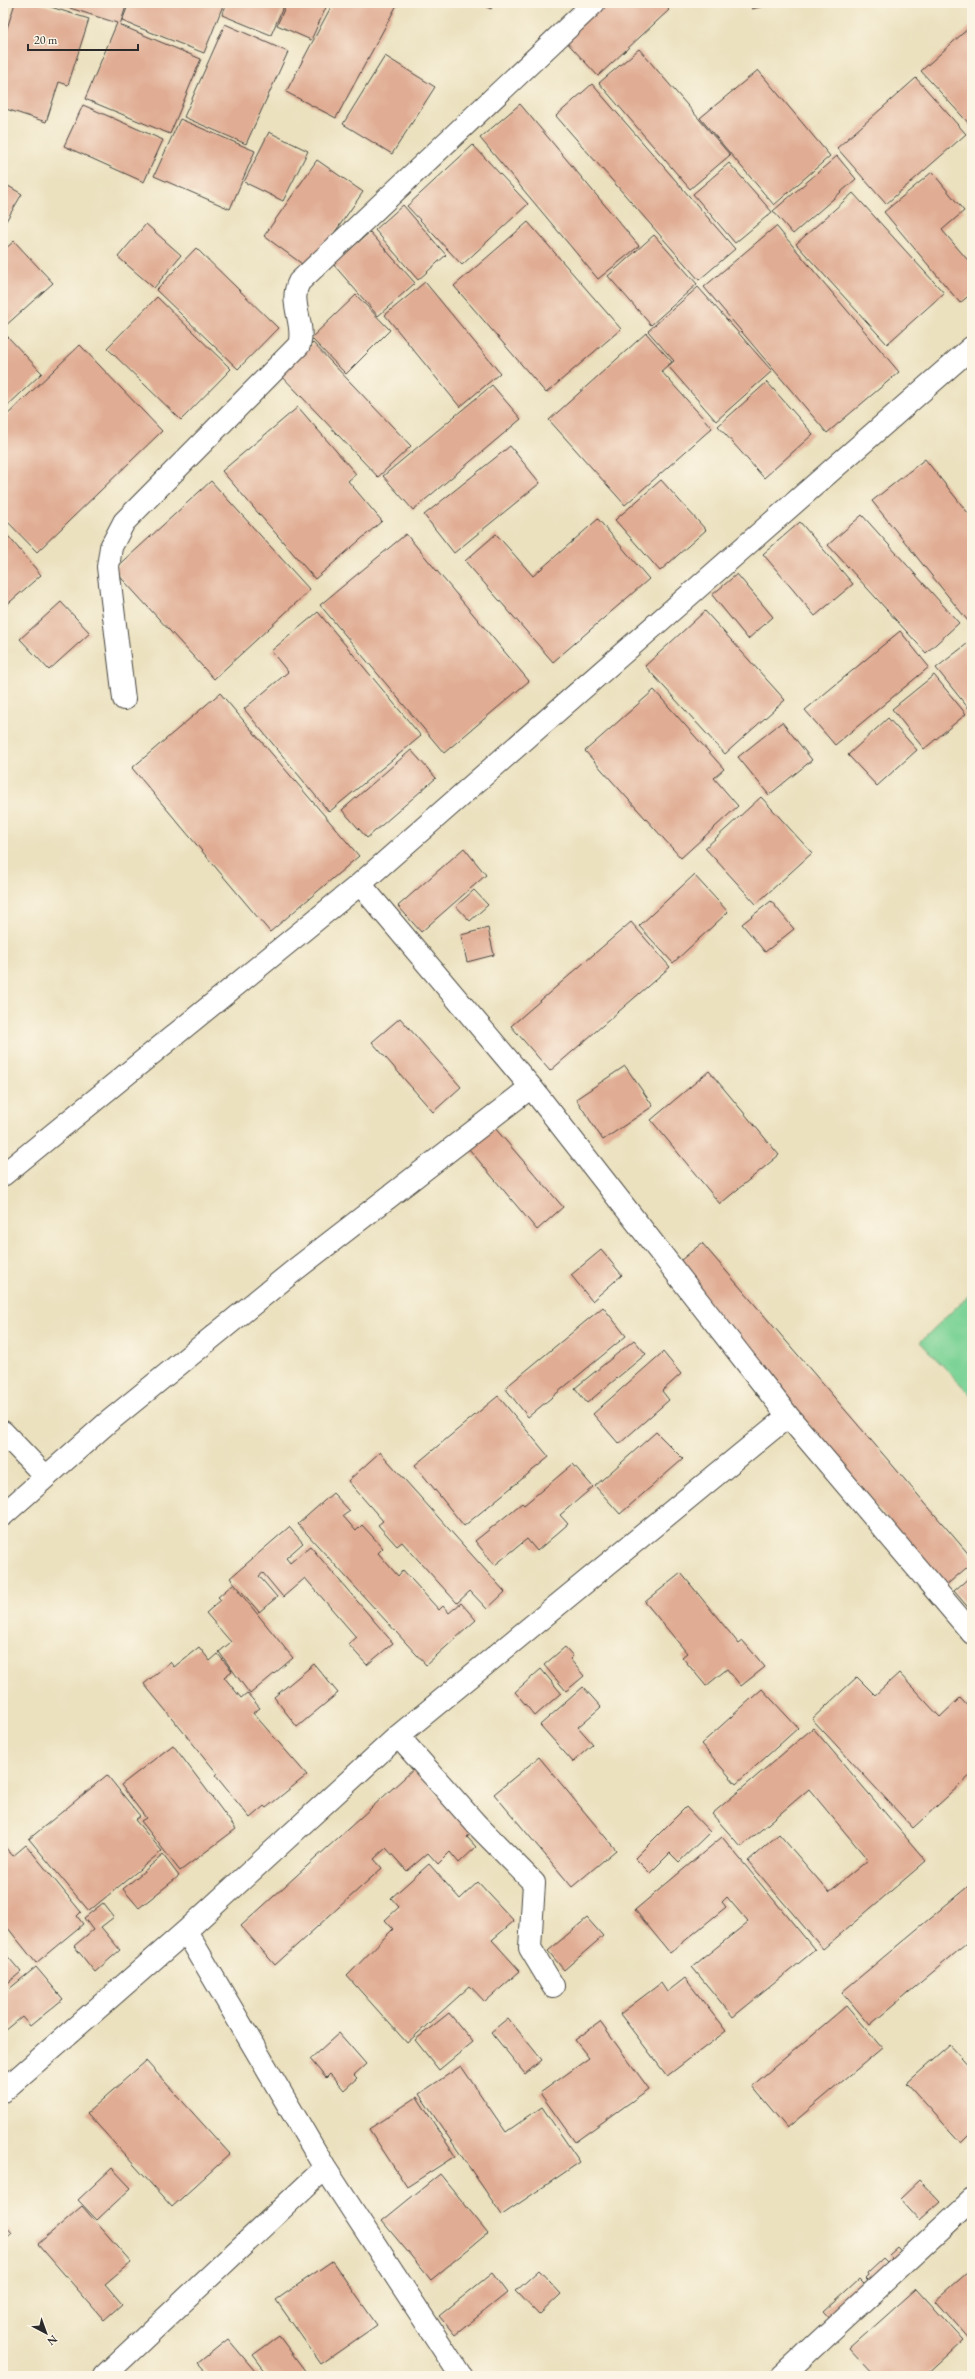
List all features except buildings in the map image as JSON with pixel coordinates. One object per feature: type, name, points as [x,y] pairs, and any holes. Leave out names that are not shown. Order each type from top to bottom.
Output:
[{"type":"street","points":[[124,699],[108,567],[111,547],[124,522],[299,345],[302,336],[294,298],[299,282],[594,3]]},
{"type":"street","points":[[3,1175],[360,884],[972,347]]},
{"type":"street","points":[[360,884],[531,1087],[788,1416],[972,1633]]},
{"type":"street","points":[[3,1515],[107,1423],[296,1269],[531,1087]]},
{"type":"street","points":[[3,2091],[186,1932],[398,1736],[788,1416]]},
{"type":"street","points":[[3,1432],[46,1477]]},
{"type":"street","points":[[398,1736],[477,1825],[534,1883],[530,1948],[553,1986]]},
{"type":"street","points":[[186,1932],[325,2168],[461,2376]]},
{"type":"street","points":[[104,2376],[325,2168]]},
{"type":"street","points":[[782,2376],[972,2200]]},
{"type":"green space","points":[[972,1292],[972,1396],[920,1342]]}]
